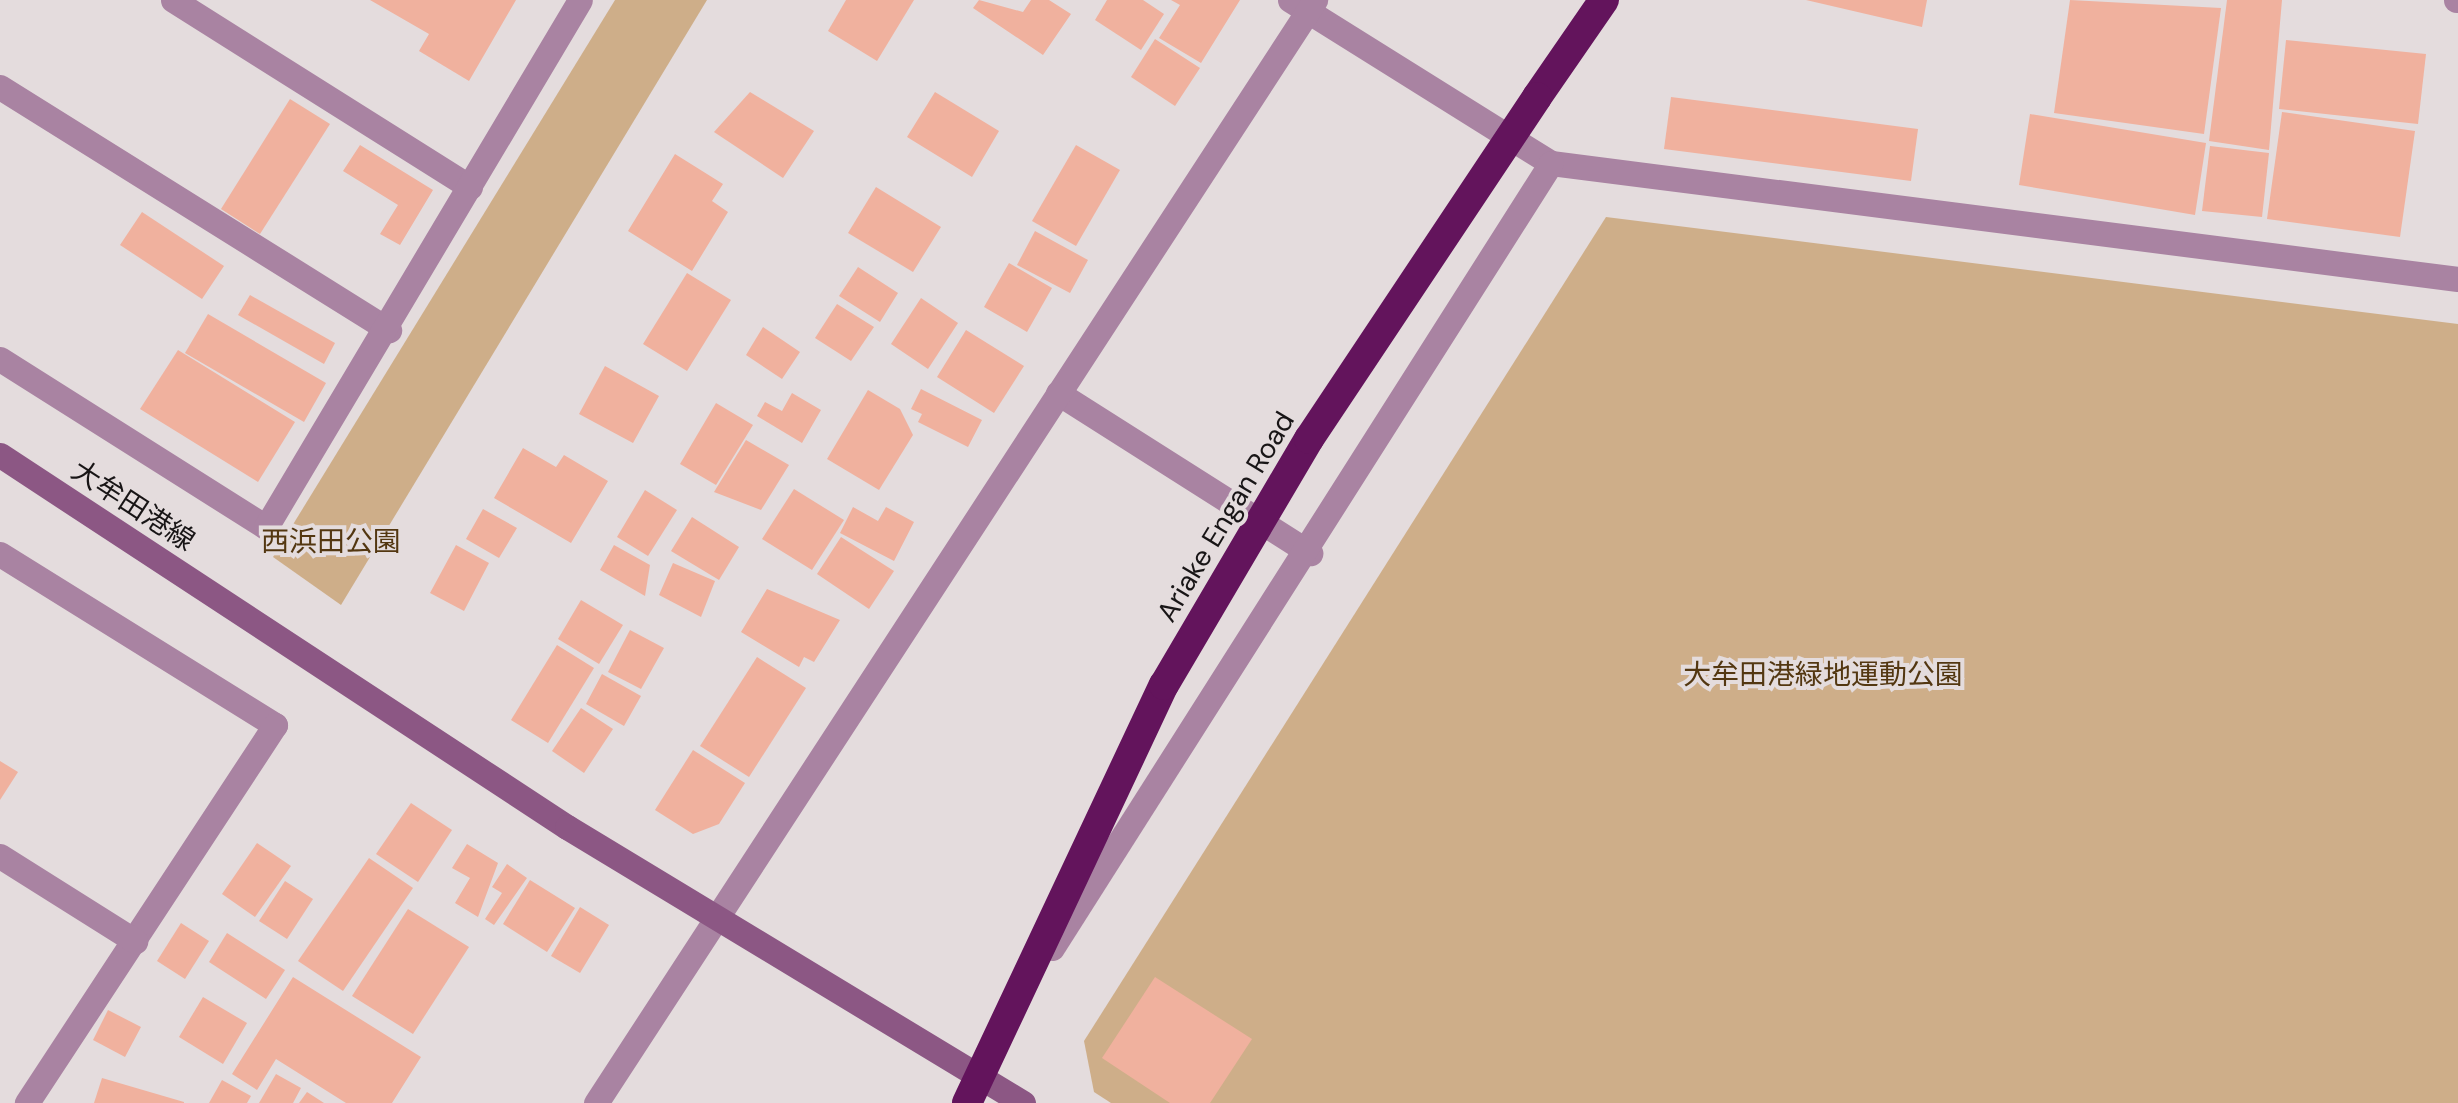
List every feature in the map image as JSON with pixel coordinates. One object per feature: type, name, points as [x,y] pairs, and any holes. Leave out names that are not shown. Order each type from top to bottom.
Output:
[{"type":"highway","name":"Ariake Engan Road","points":[[967,1103],[1164,685],[1308,439],[1604,0]]},
{"type":"street","points":[[173,0],[470,186]]},
{"type":"street","points":[[0,359],[266,528],[389,330],[580,0]]},
{"type":"street","points":[[596,1103],[1305,4],[1551,163],[2458,278]]},
{"type":"street","points":[[0,87],[389,330]]},
{"type":"street","points":[[971,1070],[1310,554],[1551,163]]},
{"type":"street","points":[[1058,392],[1310,554]]},
{"type":"street","name":"大牟田港線","points":[[0,455],[715,916],[1024,1103]]},
{"type":"street","points":[[0,554],[275,725],[27,1103]]},
{"type":"street","points":[[0,856],[135,941]]},
{"type":"green space","name":"西浜田公園","points":[[615,0],[707,0],[341,605],[273,557]]},
{"type":"green space","name":"大牟田港緑地運動公園","points":[[1606,217],[2458,324],[2458,1103],[1111,1103],[1094,1092],[1084,1041]]},
{"type":"building","points":[[370,0],[516,0],[469,81],[419,51],[429,34]]},
{"type":"building","points":[[846,0],[914,0],[877,61],[828,31]]},
{"type":"building","points":[[979,0],[1023,12],[1031,0],[1049,0],[1071,14],[1043,55],[973,8]]},
{"type":"building","points":[[1107,0],[1143,0],[1164,14],[1141,50],[1095,20]]},
{"type":"building","points":[[1171,0],[1240,0],[1201,63],[1159,38],[1180,5]]},
{"type":"building","points":[[1806,0],[1927,0],[1922,27]]},
{"type":"building","points":[[2070,0],[2221,8],[2204,134],[2054,113]]},
{"type":"building","points":[[2227,0],[2282,0],[2269,150],[2209,141]]},
{"type":"building","points":[[1155,39],[1200,68],[1175,106],[1131,77]]},
{"type":"building","points":[[2286,40],[2426,54],[2418,124],[2279,109]]},
{"type":"building","points":[[750,92],[814,131],[783,178],[714,132]]},
{"type":"building","points":[[935,92],[999,131],[972,177],[907,137]]},
{"type":"building","points":[[1671,97],[1918,129],[1911,181],[1664,149]]},
{"type":"building","points":[[290,99],[330,124],[260,234],[221,209]]},
{"type":"building","points":[[2282,112],[2415,131],[2400,237],[2267,219]]},
{"type":"building","points":[[2030,114],[2206,143],[2195,215],[2019,185]]},
{"type":"building","points":[[360,145],[433,190],[400,245],[380,234],[398,205],[343,171]]},
{"type":"building","points":[[1076,145],[1120,170],[1076,246],[1032,221]]},
{"type":"building","points":[[2210,146],[2269,153],[2262,217],[2202,211]]},
{"type":"building","points":[[675,154],[723,184],[712,201],[728,212],[692,271],[628,231]]},
{"type":"building","points":[[876,187],[941,227],[913,272],[848,233]]},
{"type":"building","points":[[142,212],[224,266],[202,299],[120,245]]},
{"type":"building","points":[[1035,231],[1088,260],[1070,293],[1017,265]]},
{"type":"building","points":[[1009,263],[1052,288],[1027,332],[984,307]]},
{"type":"building","points":[[858,267],[898,293],[880,322],[839,296]]},
{"type":"building","points":[[687,273],[731,300],[687,371],[643,344]]},
{"type":"building","points":[[250,295],[335,343],[324,364],[238,315]]},
{"type":"building","points":[[921,298],[958,323],[928,369],[891,344]]},
{"type":"building","points":[[837,304],[874,327],[851,361],[815,338]]},
{"type":"building","points":[[208,314],[326,383],[304,422],[185,353]]},
{"type":"building","points":[[763,327],[800,352],[782,379],[746,355]]},
{"type":"building","points":[[966,330],[1024,366],[994,413],[937,377]]},
{"type":"building","points":[[178,350],[295,422],[258,482],[140,409]]},
{"type":"building","points":[[605,366],[659,396],[633,443],[579,414]]},
{"type":"building","points":[[921,389],[982,420],[968,447],[918,422],[922,414],[911,409]]},
{"type":"building","points":[[868,390],[900,409],[913,435],[879,490],[827,459]]},
{"type":"building","points":[[792,393],[821,410],[802,443],[757,416],[765,402],[782,411]]},
{"type":"building","points":[[716,403],[753,425],[716,485],[680,464]]},
{"type":"building","points":[[746,440],[789,465],[761,510],[714,492]]},
{"type":"building","points":[[523,448],[556,467],[564,455],[608,481],[571,543],[494,498]]},
{"type":"building","points":[[794,489],[844,520],[812,570],[762,539]]},
{"type":"building","points":[[645,490],[677,510],[648,556],[617,537]]},
{"type":"building","points":[[853,507],[878,521],[886,507],[914,522],[894,561],[840,533]]},
{"type":"building","points":[[483,509],[517,528],[499,558],[466,539]]},
{"type":"building","points":[[692,517],[739,547],[719,580],[671,551]]},
{"type":"building","points":[[841,537],[894,571],[869,609],[817,574]]},
{"type":"building","points":[[456,545],[489,563],[464,611],[430,593]]},
{"type":"building","points":[[614,545],[650,565],[645,596],[600,570]]},
{"type":"building","points":[[673,563],[715,581],[701,617],[659,595]]},
{"type":"building","points":[[767,589],[840,620],[814,662],[804,657],[799,667],[741,632]]},
{"type":"building","points":[[581,600],[623,625],[599,664],[558,639]]},
{"type":"building","points":[[630,630],[664,648],[641,689],[608,672]]},
{"type":"building","points":[[557,645],[594,668],[548,743],[511,720]]},
{"type":"building","points":[[757,657],[806,688],[749,777],[700,746]]},
{"type":"building","points":[[602,674],[641,696],[624,726],[586,704]]},
{"type":"building","points":[[581,708],[613,729],[584,773],[552,751]]},
{"type":"building","points":[[693,750],[745,783],[719,824],[693,834],[655,810]]},
{"type":"building","points":[[0,761],[18,772],[0,800]]},
{"type":"building","points":[[411,803],[452,830],[418,882],[376,854]]},
{"type":"building","points":[[257,843],[291,866],[255,917],[222,894]]},
{"type":"building","points":[[467,844],[498,863],[478,917],[455,903],[470,878],[452,868]]},
{"type":"building","points":[[369,858],[413,888],[343,991],[298,961]]},
{"type":"building","points":[[507,864],[527,878],[494,925],[485,919],[502,893],[492,887]]},
{"type":"building","points":[[530,880],[575,908],[547,952],[503,924]]},
{"type":"building","points":[[285,881],[313,899],[287,939],[259,921]]},
{"type":"building","points":[[580,907],[609,925],[580,973],[551,956]]},
{"type":"building","points":[[408,909],[469,947],[413,1034],[352,996]]},
{"type":"building","points":[[181,923],[209,941],[185,979],[157,961]]},
{"type":"building","points":[[227,933],[285,970],[266,999],[209,962]]},
{"type":"building","points":[[293,977],[421,1057],[392,1103],[346,1103],[276,1059],[257,1090],[232,1074]]},
{"type":"building","points":[[1155,977],[1252,1039],[1210,1103],[1170,1103],[1102,1058]]},
{"type":"building","points":[[203,997],[247,1023],[223,1064],[179,1037]]},
{"type":"building","points":[[108,1010],[141,1027],[125,1057],[93,1040]]},
{"type":"building","points":[[276,1074],[301,1088],[293,1103],[259,1103]]},
{"type":"building","points":[[102,1078],[184,1102],[184,1103],[94,1103]]},
{"type":"building","points":[[222,1080],[251,1096],[247,1103],[209,1103]]},
{"type":"building","points":[[307,1092],[324,1103],[299,1103]]}]
